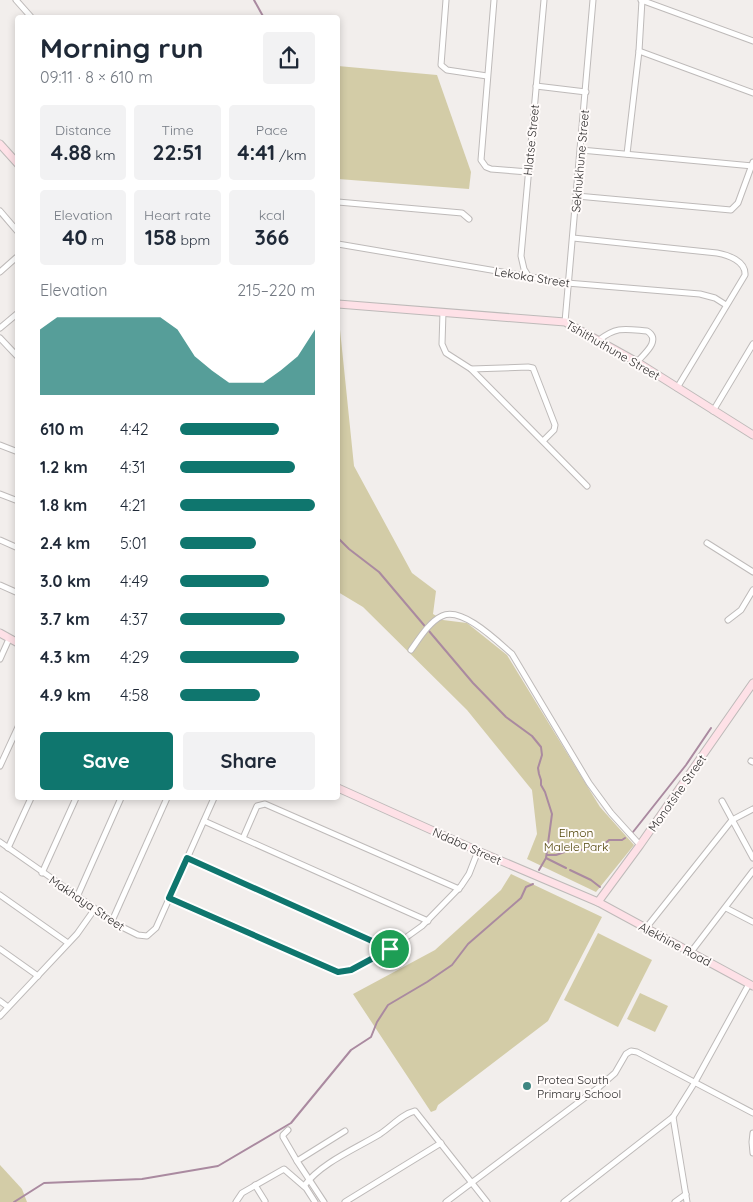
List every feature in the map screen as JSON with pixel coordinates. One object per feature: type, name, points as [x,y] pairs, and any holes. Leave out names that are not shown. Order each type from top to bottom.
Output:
[{"type":"street","points":[[16,0],[29,15]]},
{"type":"street","points":[[446,0],[440,58],[441,65],[447,70],[487,76]]},
{"type":"street","points":[[494,0],[481,160],[486,167],[528,172]]},
{"type":"street","name":"Hlatse Street","points":[[529,278],[522,265],[521,256],[544,0]]},
{"type":"street","name":"Sekhukhune Street","points":[[565,322],[593,0]]},
{"type":"street","points":[[626,154],[639,51],[641,0],[753,41]]},
{"type":"street","points":[[639,51],[753,93]]},
{"type":"street","points":[[536,86],[586,92]]},
{"type":"street","points":[[0,144],[15,161]]},
{"type":"street","points":[[577,196],[730,210],[738,203],[752,165],[581,150]]},
{"type":"street","points":[[340,202],[462,214],[469,219]]},
{"type":"street","points":[[0,211],[15,228]]},
{"type":"street","points":[[573,238],[717,253],[743,264],[745,275],[677,388]]},
{"type":"street","name":"Lekoka Street","points":[[340,244],[529,278],[700,294],[726,304]]},
{"type":"street","points":[[0,272],[15,259]]},
{"type":"street","name":"Tshithuthune Street","points":[[340,304],[565,322],[637,362],[751,434]]},
{"type":"street","points":[[443,312],[442,344],[444,351],[471,369],[587,486]]},
{"type":"street","points":[[0,328],[15,315]]},
{"type":"street","points":[[599,340],[616,329],[647,331],[654,338],[653,343],[637,362]]},
{"type":"street","points":[[0,338],[15,354]]},
{"type":"street","points":[[713,411],[753,344]]},
{"type":"street","points":[[471,369],[533,368],[555,425],[553,432],[543,441]]},
{"type":"street","points":[[751,434],[753,426]]},
{"type":"street","points":[[0,445],[15,451]]},
{"type":"street","points":[[0,494],[15,500]]},
{"type":"street","points":[[0,540],[15,547]]},
{"type":"street","points":[[707,543],[753,572]]},
{"type":"street","points":[[0,585],[15,592]]},
{"type":"street","points":[[728,620],[741,610],[753,590]]},
{"type":"street","points":[[411,650],[433,623],[450,613],[477,625],[512,654],[589,783],[611,813],[640,845]]},
{"type":"street","points":[[0,632],[15,642]]},
{"type":"street","points":[[0,659],[9,639]]},
{"type":"street","name":"Monotshe Street","points":[[598,902],[753,683]]},
{"type":"street","points":[[0,766],[15,734]]},
{"type":"street","name":"Ndaba Street","points":[[340,789],[598,902]]},
{"type":"street","points":[[8,848],[30,800]]},
{"type":"street","points":[[42,872],[75,800]]},
{"type":"street","points":[[77,897],[120,800]]},
{"type":"street","points":[[112,921],[166,800]]},
{"type":"street","name":"Makhaya Street","points":[[0,842],[94,910],[133,934],[149,936],[155,930],[213,800]]},
{"type":"street","points":[[722,801],[753,858]]},
{"type":"street","points":[[243,838],[257,806],[265,804],[459,889]]},
{"type":"street","points":[[646,928],[732,820],[753,809]]},
{"type":"street","points":[[204,820],[428,921]]},
{"type":"street","points":[[169,898],[338,972],[351,970],[390,949],[428,921],[459,889],[469,874],[478,851]]},
{"type":"street","points":[[187,858],[390,949]]},
{"type":"street","points":[[691,952],[753,871]]},
{"type":"street","points":[[0,895],[68,943]]},
{"type":"street","name":"Alekhine Road","points":[[598,902],[751,985]]},
{"type":"street","points":[[726,908],[753,922]]},
{"type":"street","points":[[0,1016],[68,943],[94,910]]},
{"type":"street","points":[[0,949],[38,976]]},
{"type":"street","points":[[564,1202],[673,1117],[751,985]]},
{"type":"street","points":[[0,1001],[8,1007]]},
{"type":"street","points":[[446,1202],[609,1078],[619,1068],[626,1054],[631,1051],[637,1052],[753,1113]]},
{"type":"street","points":[[304,1186],[310,1178],[348,1152],[379,1135],[411,1112],[416,1112],[487,1202]]},
{"type":"street","points":[[673,1117],[687,1202]]},
{"type":"street","points":[[288,1130],[283,1137],[324,1202]]},
{"type":"street","points":[[297,1161],[345,1131]]},
{"type":"street","points":[[753,1133],[753,1153]]},
{"type":"street","points":[[345,1202],[441,1143]]},
{"type":"street","points":[[236,1202],[239,1197],[256,1185],[284,1170],[304,1186],[315,1202]]},
{"type":"street","points":[[256,1185],[265,1201]]},
{"type":"street","points":[[675,1202],[686,1194]]},
{"type":"green space","points":[[340,66],[437,75],[471,172],[469,189],[340,179]]},
{"type":"green space","name":"Elmon Malele Park","points":[[340,330],[354,466],[412,573],[436,591],[433,614],[443,620],[467,623],[507,655],[600,807],[634,845],[596,892],[527,859],[537,834],[532,790],[467,710],[363,607],[340,593]]},
{"type":"green space","name":"Elmon Malele Park","points":[[511,874],[602,917],[548,1021],[431,1112],[353,994],[435,950],[501,890]]},
{"type":"green space","points":[[598,933],[652,960],[618,1027],[564,1000]]},
{"type":"green space","points":[[640,993],[668,1006],[655,1032],[627,1019]]},
{"type":"green space","points":[[0,1165],[22,1189],[27,1202],[0,1202]]},
{"type":"waterway","points":[[254,0],[262,15]]},
{"type":"waterway","points":[[340,540],[379,572],[473,683],[506,717],[532,736],[541,747],[542,755],[538,768],[541,785],[552,814],[546,858],[539,870]]},
{"type":"waterway","points":[[633,832],[686,765],[711,728]]},
{"type":"waterway","points":[[547,855],[602,846],[609,840],[622,840],[625,838]]},
{"type":"waterway","points":[[546,858],[566,868]]},
{"type":"waterway","points":[[570,870],[591,880],[600,887]]},
{"type":"waterway","points":[[14,1202],[44,1183],[142,1179],[218,1166],[291,1123],[351,1050],[371,1037],[377,1022],[388,1005],[452,965],[468,944],[521,898],[526,887],[533,884]]},
{"type":"place","name":"Protea South Primary School","points":[[527,1086]]},
{"type":"route","points":[[187,858],[390,949],[376,958],[341,973],[169,898],[187,858]]}]
